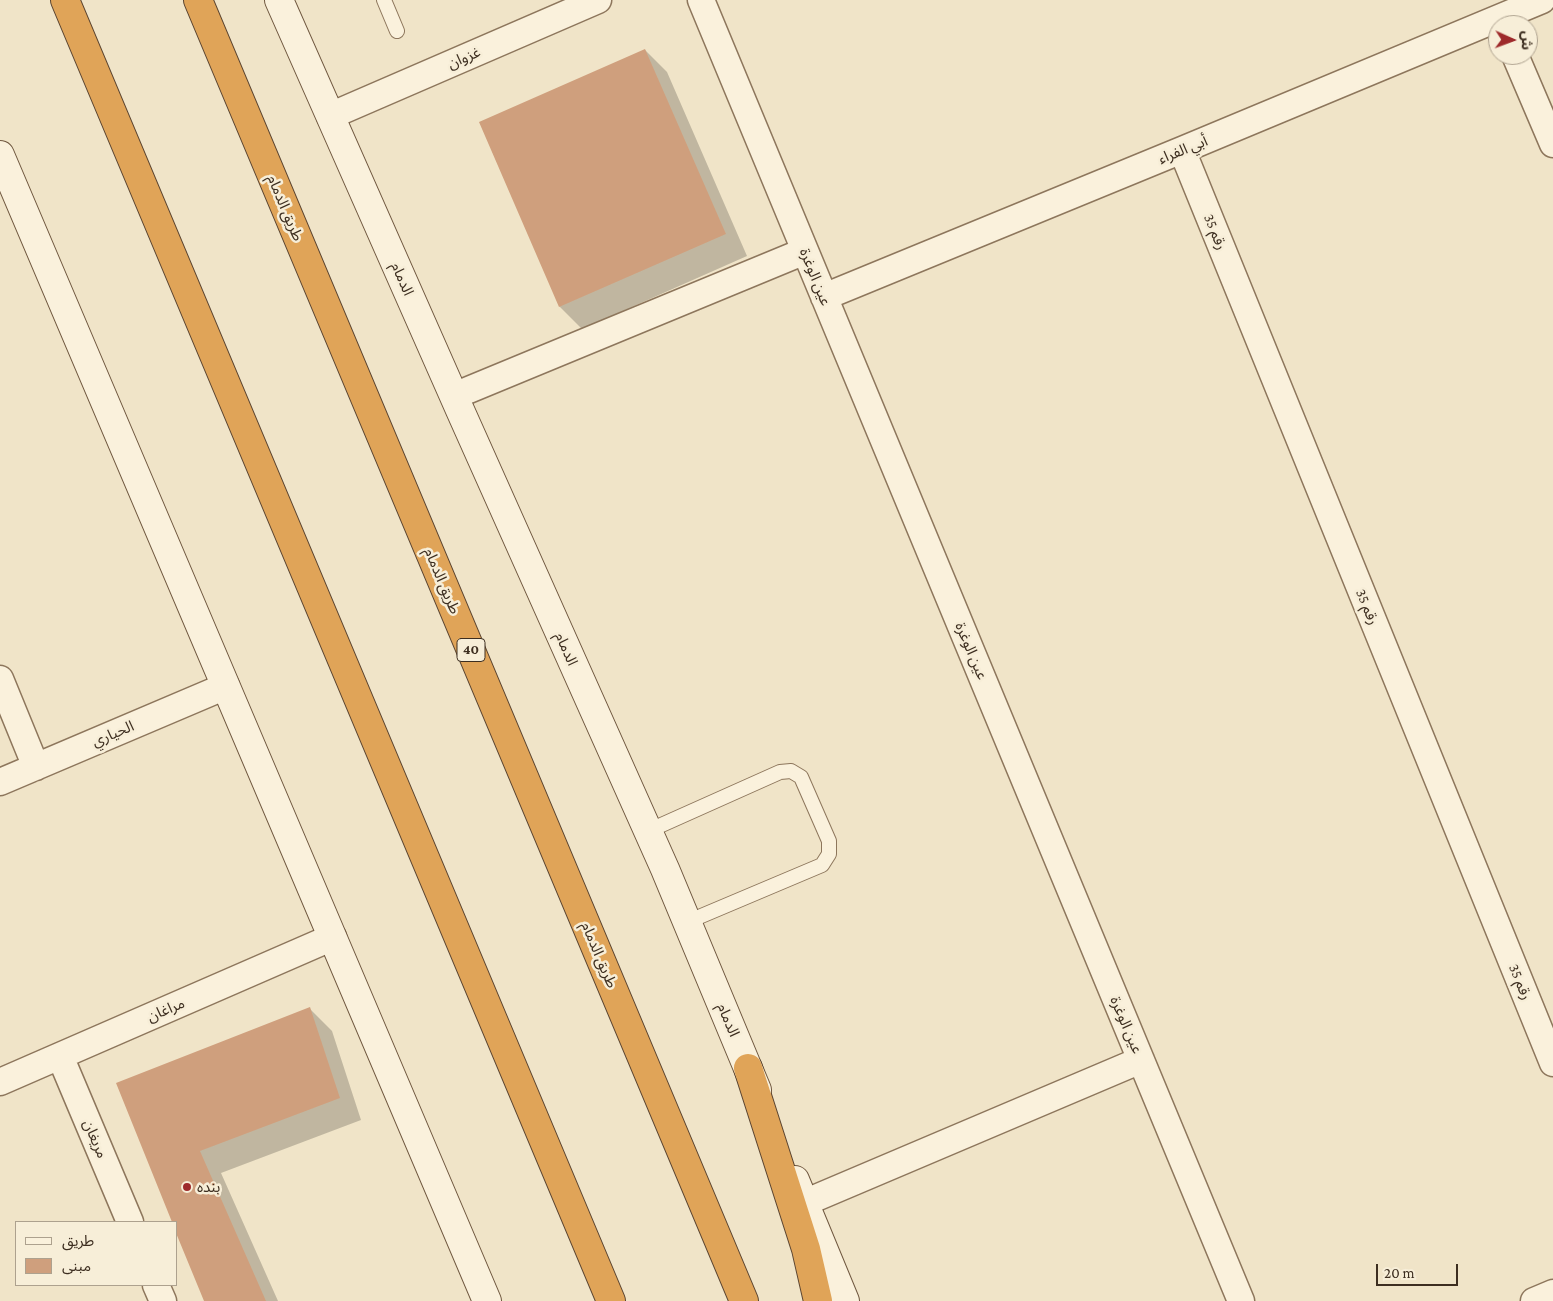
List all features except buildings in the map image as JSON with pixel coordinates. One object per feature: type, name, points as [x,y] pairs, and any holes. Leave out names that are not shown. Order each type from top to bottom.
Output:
[{"type":"highway","points":[[65,0],[611,1301]]},
{"type":"highway","name":"طريق الدمام","points":[[198,0],[744,1301]]},
{"type":"highway","points":[[748,1068],[806,1249],[818,1301]]},
{"type":"street","name":"الدمام","points":[[279,0],[648,831],[846,1301]]},
{"type":"street","name":"غزوان","points":[[330,116],[598,0]]},
{"type":"street","name":"عين الوغرة","points":[[701,0],[1241,1301]]},
{"type":"street","name":"أبي الفراء","points":[[824,297],[1182,150],[1497,14],[1542,0]]},
{"type":"street","points":[[1519,65],[1553,144]]},
{"type":"street","name":"رقم 35","points":[[1182,150],[1553,1063]]},
{"type":"street","points":[[2,165],[488,1301]]},
{"type":"street","points":[[454,396],[805,251]]},
{"type":"street","points":[[0,679],[36,767]]},
{"type":"street","name":"الحياري","points":[[0,782],[226,686]]},
{"type":"street","name":"مراغان","points":[[0,1082],[333,937]]},
{"type":"street","name":"مريغان","points":[[60,1056],[130,1221]]},
{"type":"street","points":[[804,1202],[1141,1060]]},
{"type":"street","points":[[156,1286],[163,1301]]},
{"type":"street","points":[[1534,1301],[1553,1293]]},
{"type":"lane","points":[[384,0],[397,31]]},
{"type":"lane","points":[[648,831],[780,772],[791,771],[800,777],[828,841],[829,854],[822,865],[687,922]]},
{"type":"place","name":"بنده","points":[[187,1187]]}]
